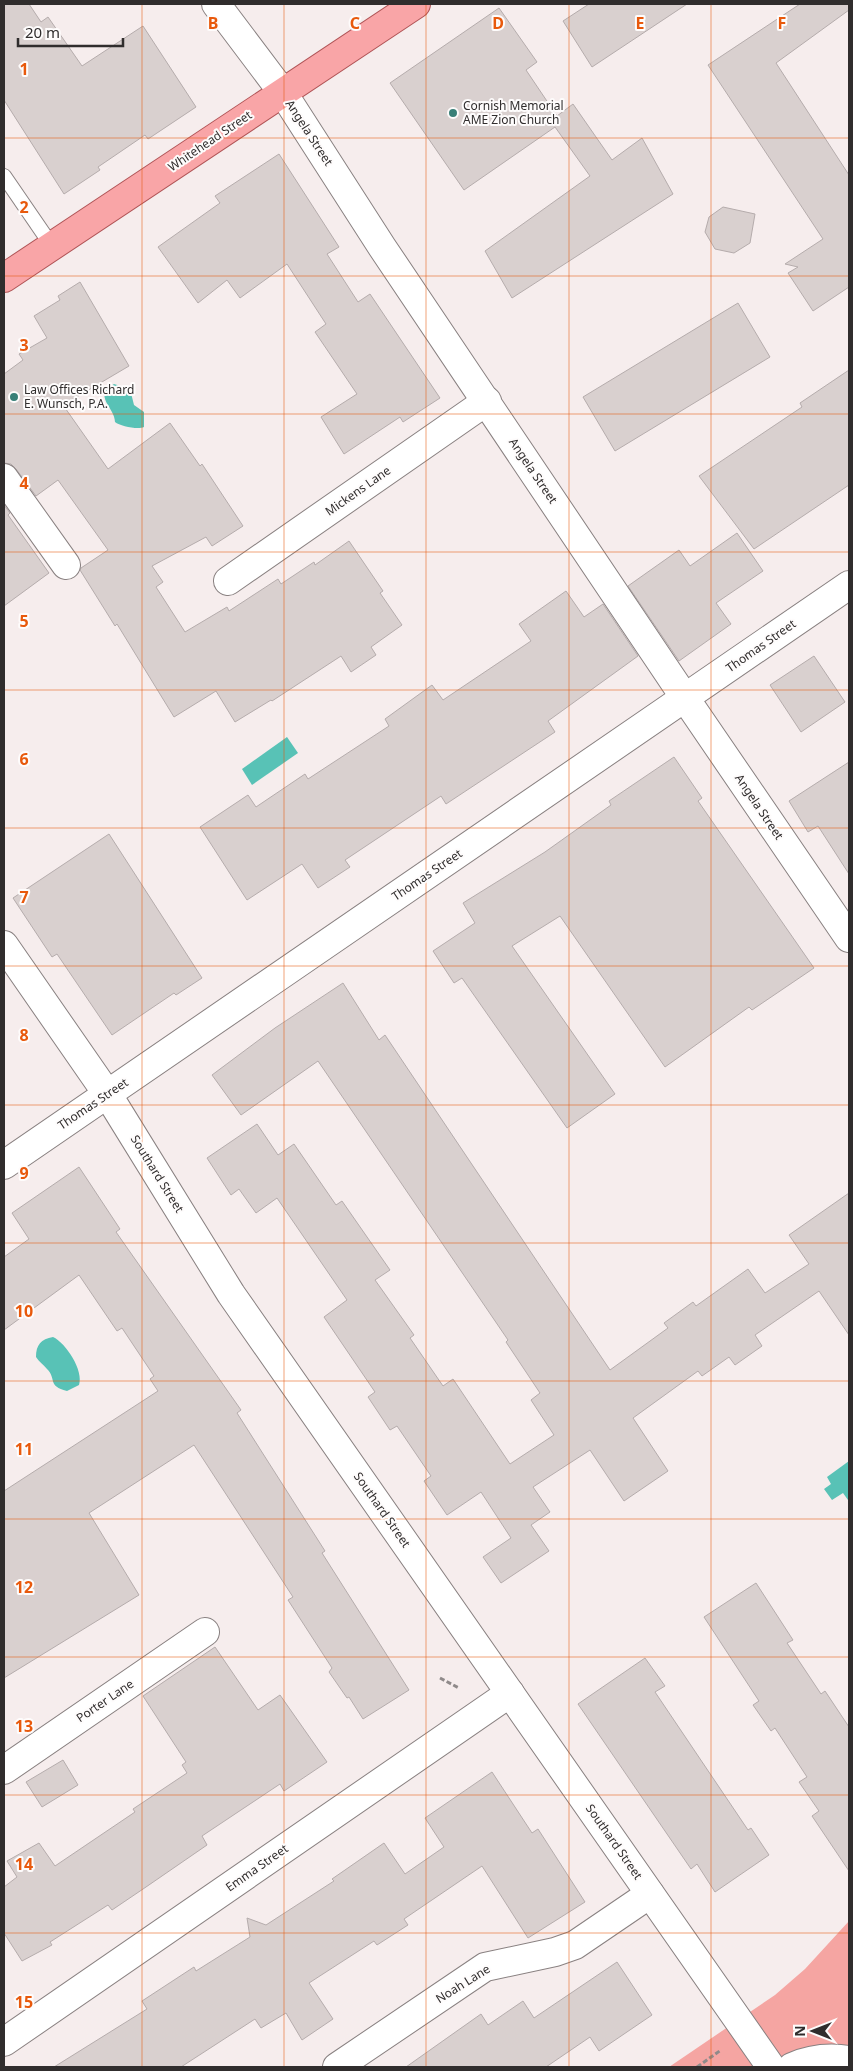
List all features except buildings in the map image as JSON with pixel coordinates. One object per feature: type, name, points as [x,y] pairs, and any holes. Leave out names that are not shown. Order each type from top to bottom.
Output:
[{"type":"main road","name":"Whitehead Street","points":[[4,278],[416,4]]},
{"type":"street","name":"Angela Street","points":[[216,4],[283,93],[382,247],[849,938]]},
{"type":"street","name":"Mickens Lane","points":[[228,581],[487,401]]},
{"type":"street","points":[[4,478],[66,565]]},
{"type":"street","name":"Thomas Street","points":[[4,1165],[849,585]]},
{"type":"street","name":"Southard Street","points":[[4,945],[108,1095],[231,1294],[771,2067]]},
{"type":"street","name":"Porter Lane","points":[[4,1770],[205,1632]]},
{"type":"street","name":"Emma Street","points":[[4,2042],[510,1694]]},
{"type":"street","name":"Noah Lane","points":[[337,2067],[485,1967],[555,1952],[575,1945],[650,1894]]},
{"type":"street","points":[[792,2067],[804,2062],[833,2058],[849,2060]]},
{"type":"lane","points":[[4,176],[52,246]]},
{"type":"path","points":[[440,1678],[463,1690]]},
{"type":"shaded area","points":[[849,1921],[849,2067],[669,2067],[775,1995],[805,1969]]},
{"type":"water","points":[[114,384],[130,389],[134,405],[144,412],[144,427],[129,427],[115,422],[105,397],[108,388]]},
{"type":"water","points":[[287,737],[298,753],[252,785],[242,769]]},
{"type":"water","points":[[53,1337],[68,1351],[79,1372],[79,1385],[67,1391],[57,1387],[50,1373],[36,1357],[40,1343],[45,1339]]},
{"type":"water","points":[[849,1461],[849,1499],[843,1493],[832,1500],[824,1489],[831,1484],[827,1477]]},
{"type":"place","name":"Cornish Memorial AME Zion Church","points":[[453,113]]},
{"type":"place","name":"Law Offices Richard E. Wunsch, P.A.","points":[[14,397]]}]
